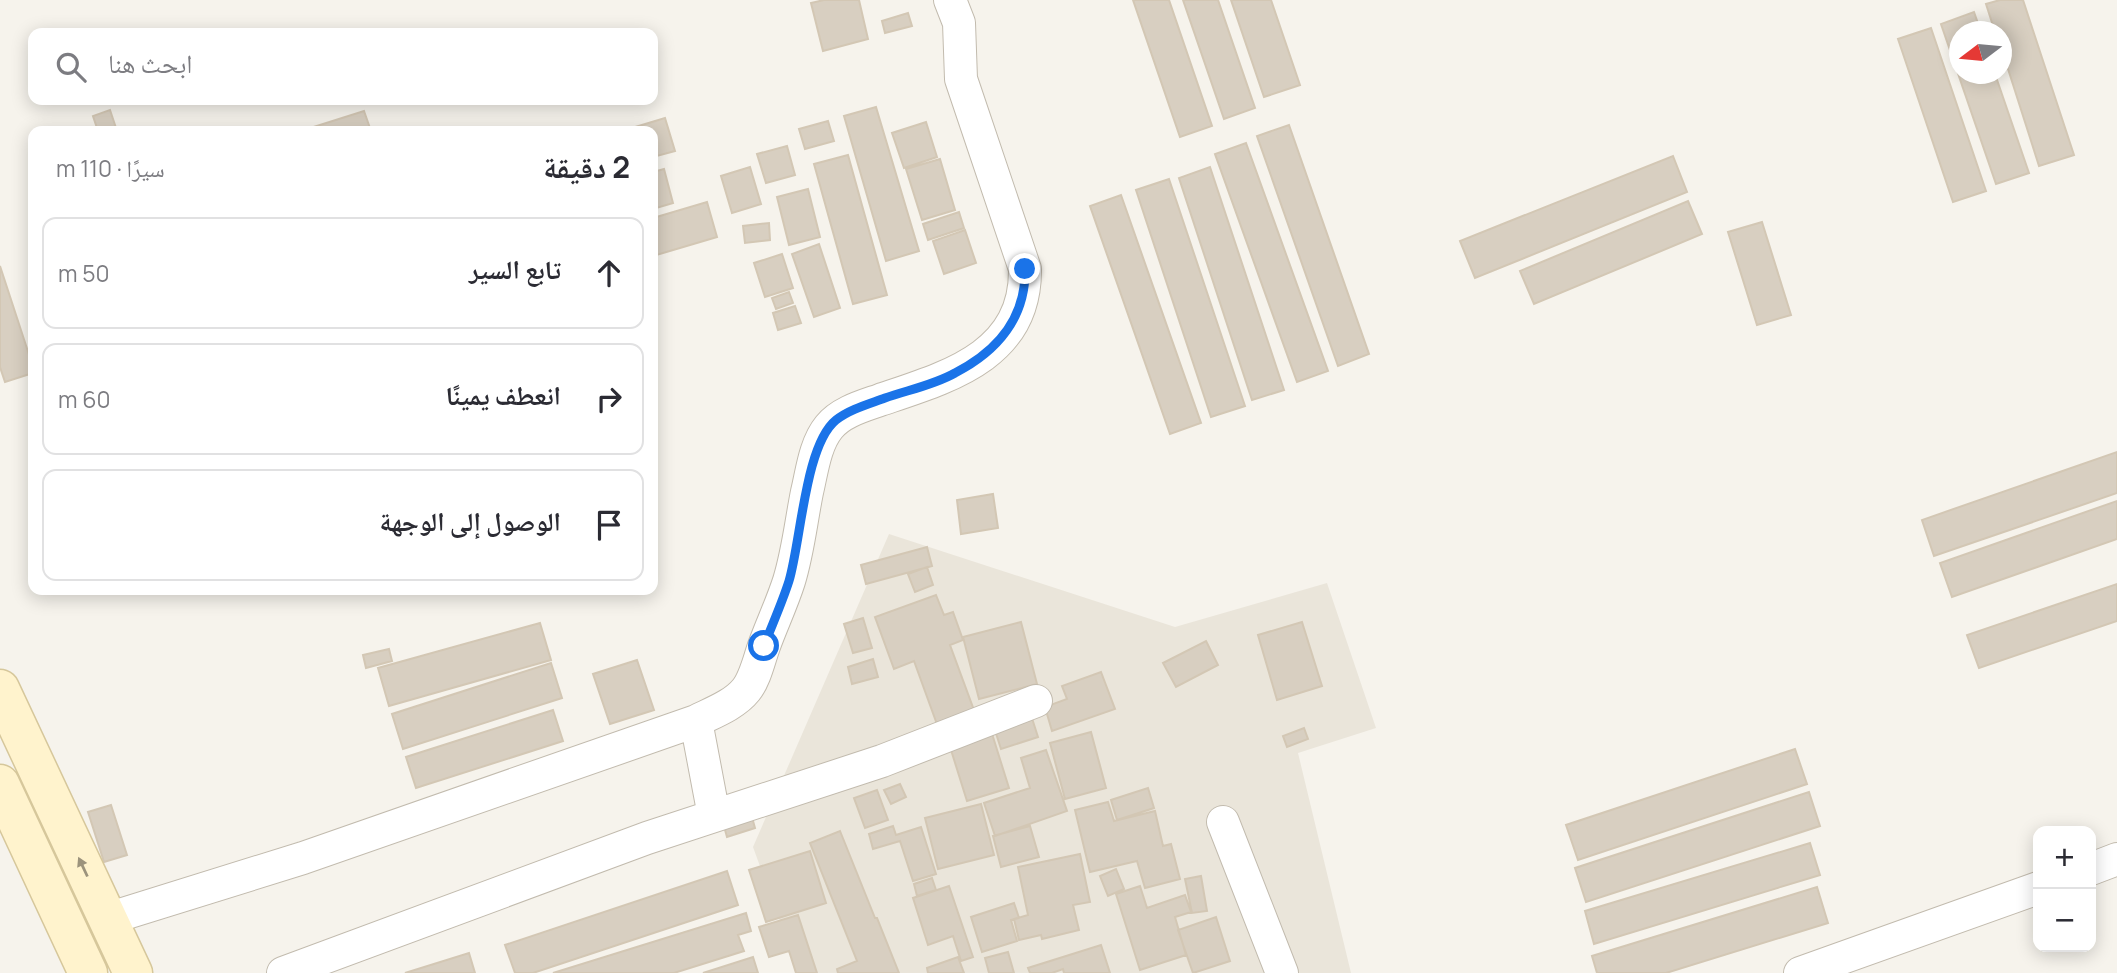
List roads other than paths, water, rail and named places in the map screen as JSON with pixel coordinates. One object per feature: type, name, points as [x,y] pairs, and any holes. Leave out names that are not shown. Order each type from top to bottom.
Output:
[{"type":"main road","points":[[0,689],[132,973]]},
{"type":"main road","points":[[0,784],[88,973]]},
{"type":"street","points":[[107,919],[303,858],[696,721],[740,696],[750,684],[789,581],[818,450],[829,426],[839,417],[857,408],[954,374],[978,358],[1006,333],[1020,310],[1025,289],[1025,269],[961,79],[959,23],[950,0]]},
{"type":"street","points":[[284,973],[647,838],[882,761],[1036,701]]},
{"type":"street","points":[[696,721],[714,816]]},
{"type":"street","points":[[1223,822],[1282,973]]},
{"type":"street","points":[[2096,867],[2117,859]]},
{"type":"street","points":[[1800,973],[2035,889]]}]
